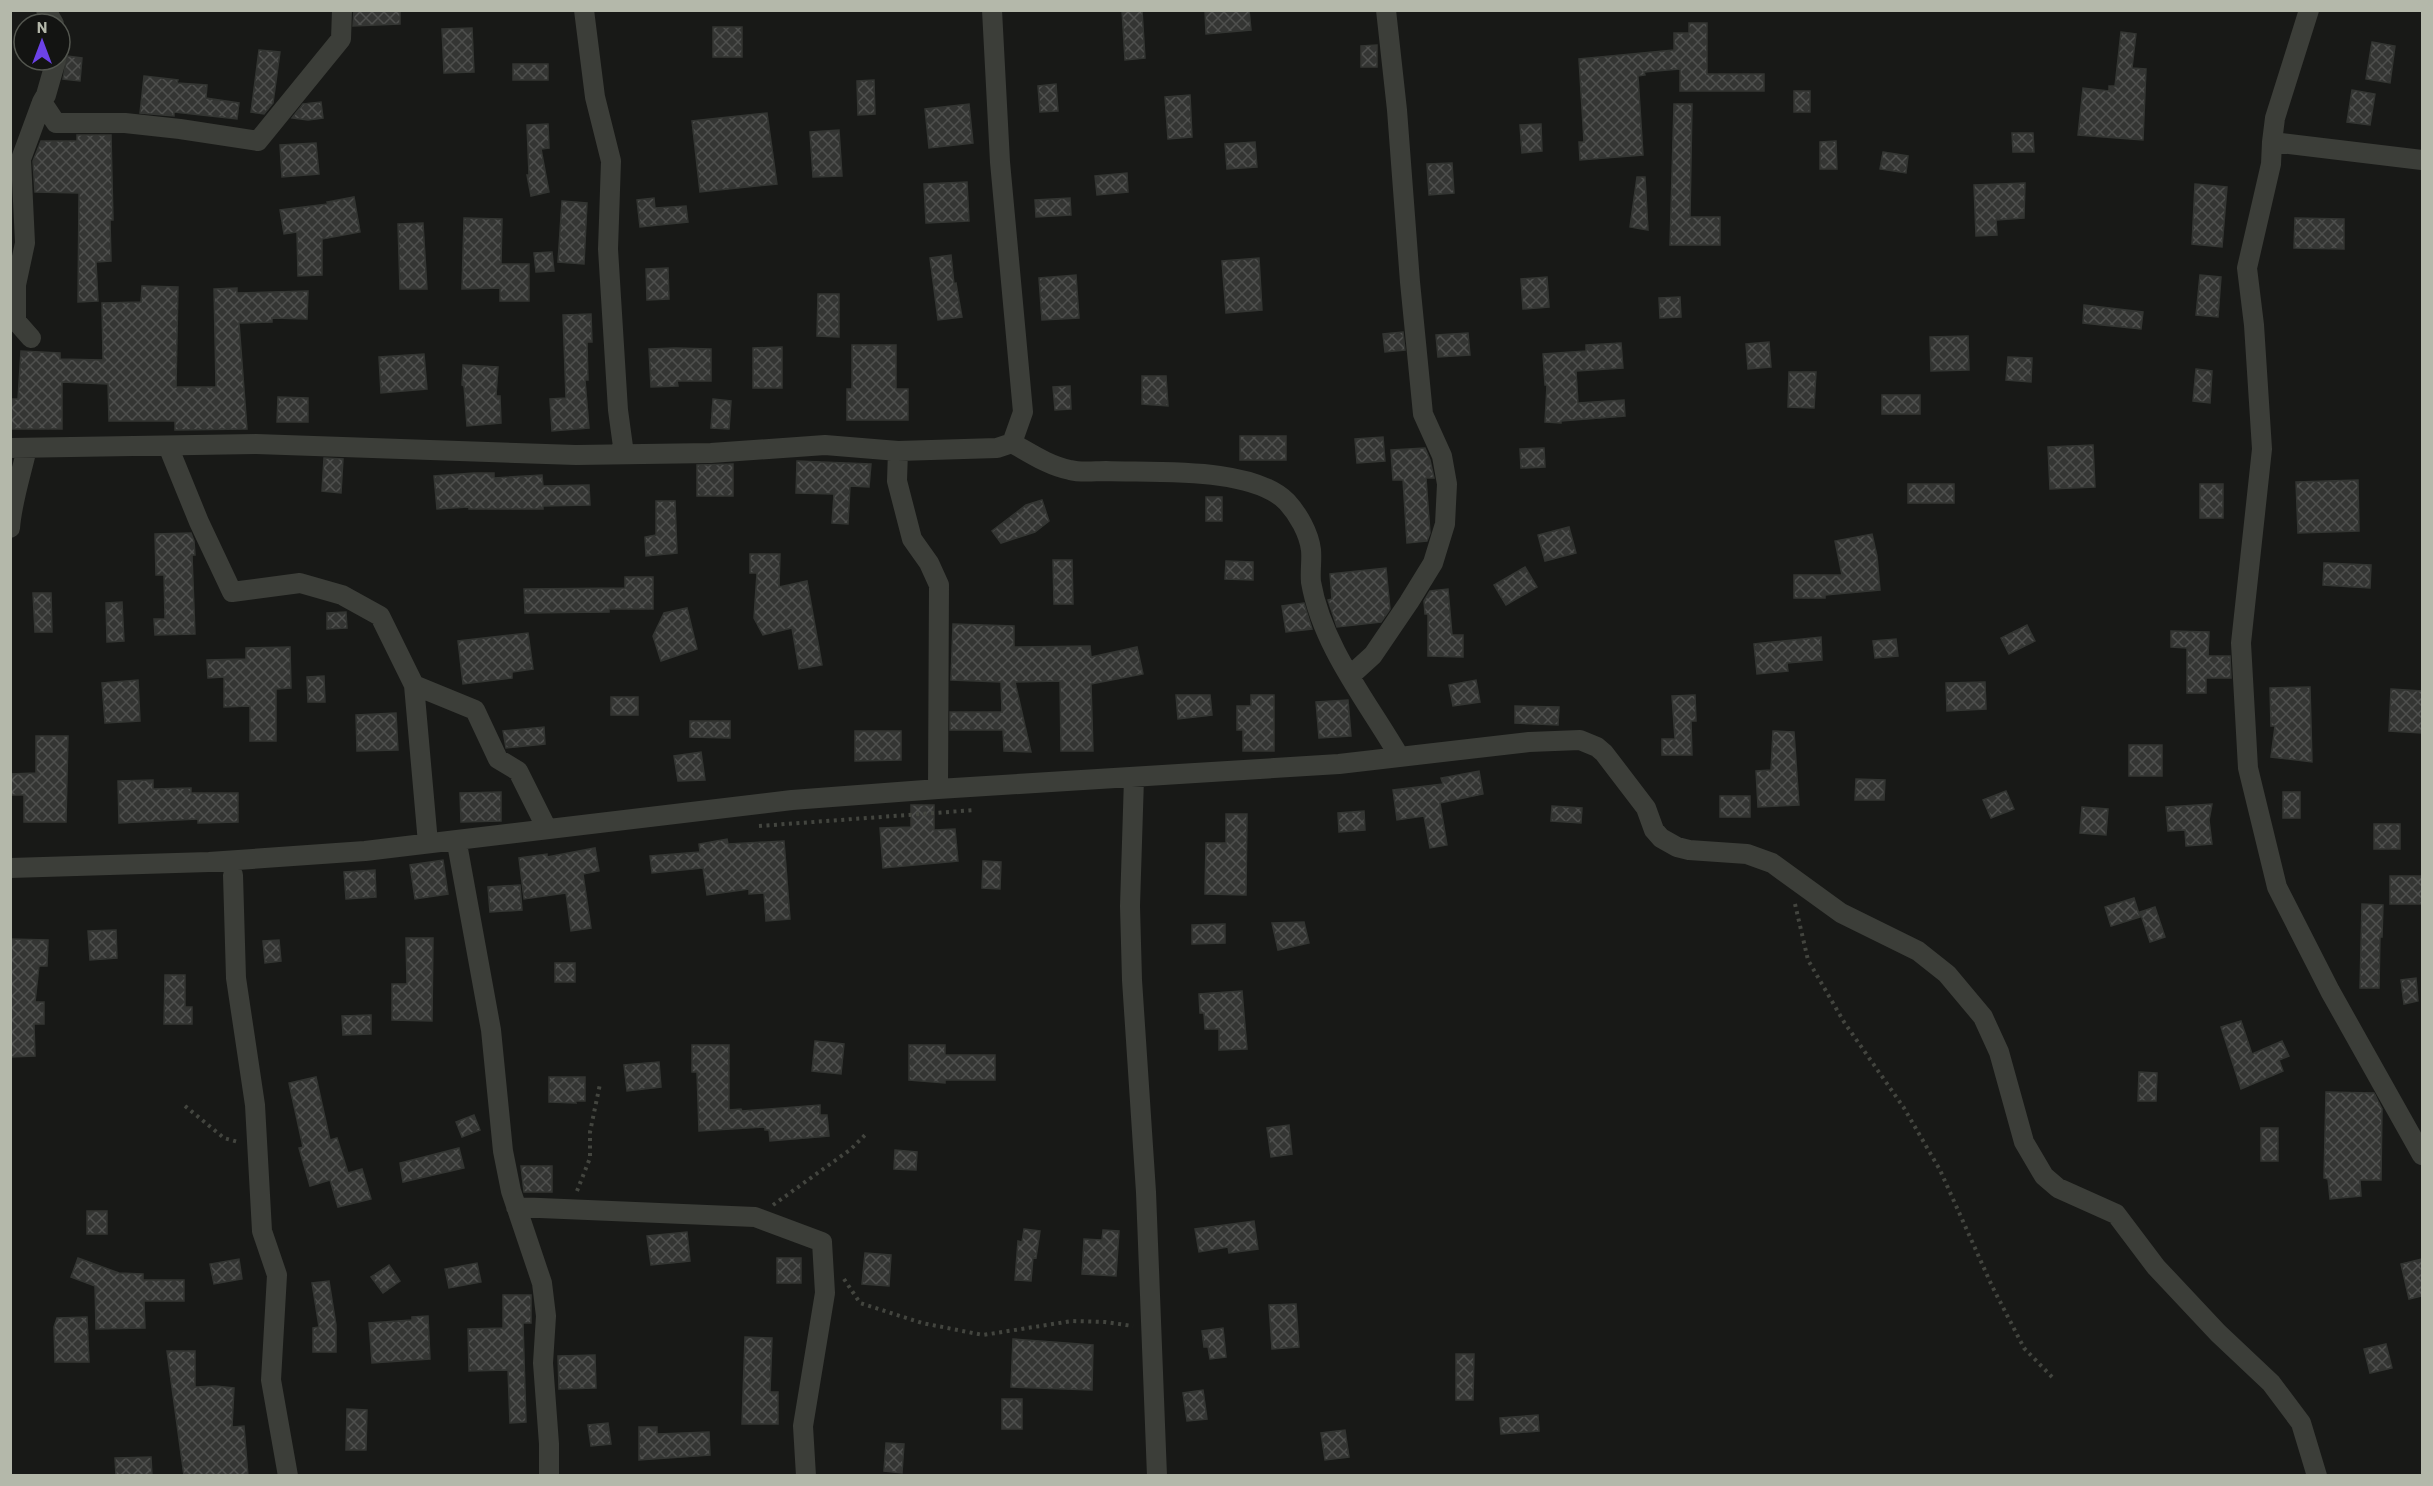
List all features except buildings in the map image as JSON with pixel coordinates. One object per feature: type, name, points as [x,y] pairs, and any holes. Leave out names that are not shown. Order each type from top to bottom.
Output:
[{"type":"street","points":[[42,102],[56,123],[125,123],[258,141],[341,39],[342,10]]},
{"type":"street","points":[[584,10],[594,97],[611,161],[608,249],[618,410],[624,454]]},
{"type":"street","points":[[992,10],[1000,162],[1023,412],[1012,443]]},
{"type":"street","points":[[1350,676],[1373,655],[1433,563],[1446,514],[1447,484],[1442,456],[1423,414],[1397,110],[1386,10]]},
{"type":"street","points":[[2309,10],[2275,118],[2271,164],[2247,268],[2254,326],[2262,449],[2241,643],[2248,768],[2277,887],[2330,991],[2422,1155]]},
{"type":"street","points":[[31,338],[16,321],[13,284],[25,243],[21,159],[53,72]]},
{"type":"street","points":[[2272,142],[2422,160]]},
{"type":"street","points":[[10,528],[12,507],[20,481],[19,448],[256,444],[564,455],[711,453],[825,445],[898,451],[997,448],[1012,443],[1035,456],[1070,470],[1219,476],[1259,484],[1271,490],[1287,501],[1302,524],[1311,548],[1311,580],[1333,645],[1400,756]]},
{"type":"street","points":[[168,446],[199,522],[232,592],[300,584],[342,595],[380,616],[414,685],[428,843]]},
{"type":"street","points":[[898,451],[897,481],[912,539],[929,563],[939,585],[938,789]]},
{"type":"street","points":[[414,685],[475,710],[498,759],[518,771],[547,829]]},
{"type":"street","points":[[10,868],[210,862],[365,851],[792,800],[1340,764],[1540,741],[1580,740],[1591,743],[1604,753],[1646,808],[1654,830],[1661,838],[1677,847],[1689,850],[1755,856],[1772,863],[1841,913],[1918,951],[1947,974],[1983,1017],[1999,1052],[2024,1142],[2044,1176],[2058,1188],[2116,1214],[2156,1267],[2218,1333],[2271,1383],[2301,1422],[2318,1476]]},
{"type":"street","points":[[1134,778],[1130,906],[1132,980],[1146,1192],[1157,1476]]},
{"type":"street","points":[[458,849],[491,1030],[503,1151],[511,1191],[542,1283],[546,1316],[543,1363],[549,1476]]},
{"type":"street","points":[[233,875],[236,978],[255,1105],[262,1231],[277,1275],[271,1380],[288,1476]]},
{"type":"street","points":[[516,1207],[755,1217],[822,1242],[825,1293],[803,1426],[806,1476]]},
{"type":"path","points":[[1790,877],[1808,960],[1844,1022],[1904,1108],[1940,1170],[1992,1286],[2024,1348],[2052,1377]]},
{"type":"path","points":[[571,1208],[590,1158],[590,1132],[600,1084]]},
{"type":"path","points":[[185,1106],[224,1138],[256,1148]]},
{"type":"path","points":[[755,1217],[851,1149],[867,1133]]},
{"type":"path","points":[[839,1273],[860,1303],[922,1323],[983,1335],[1072,1321],[1105,1322],[1152,1329]]}]
